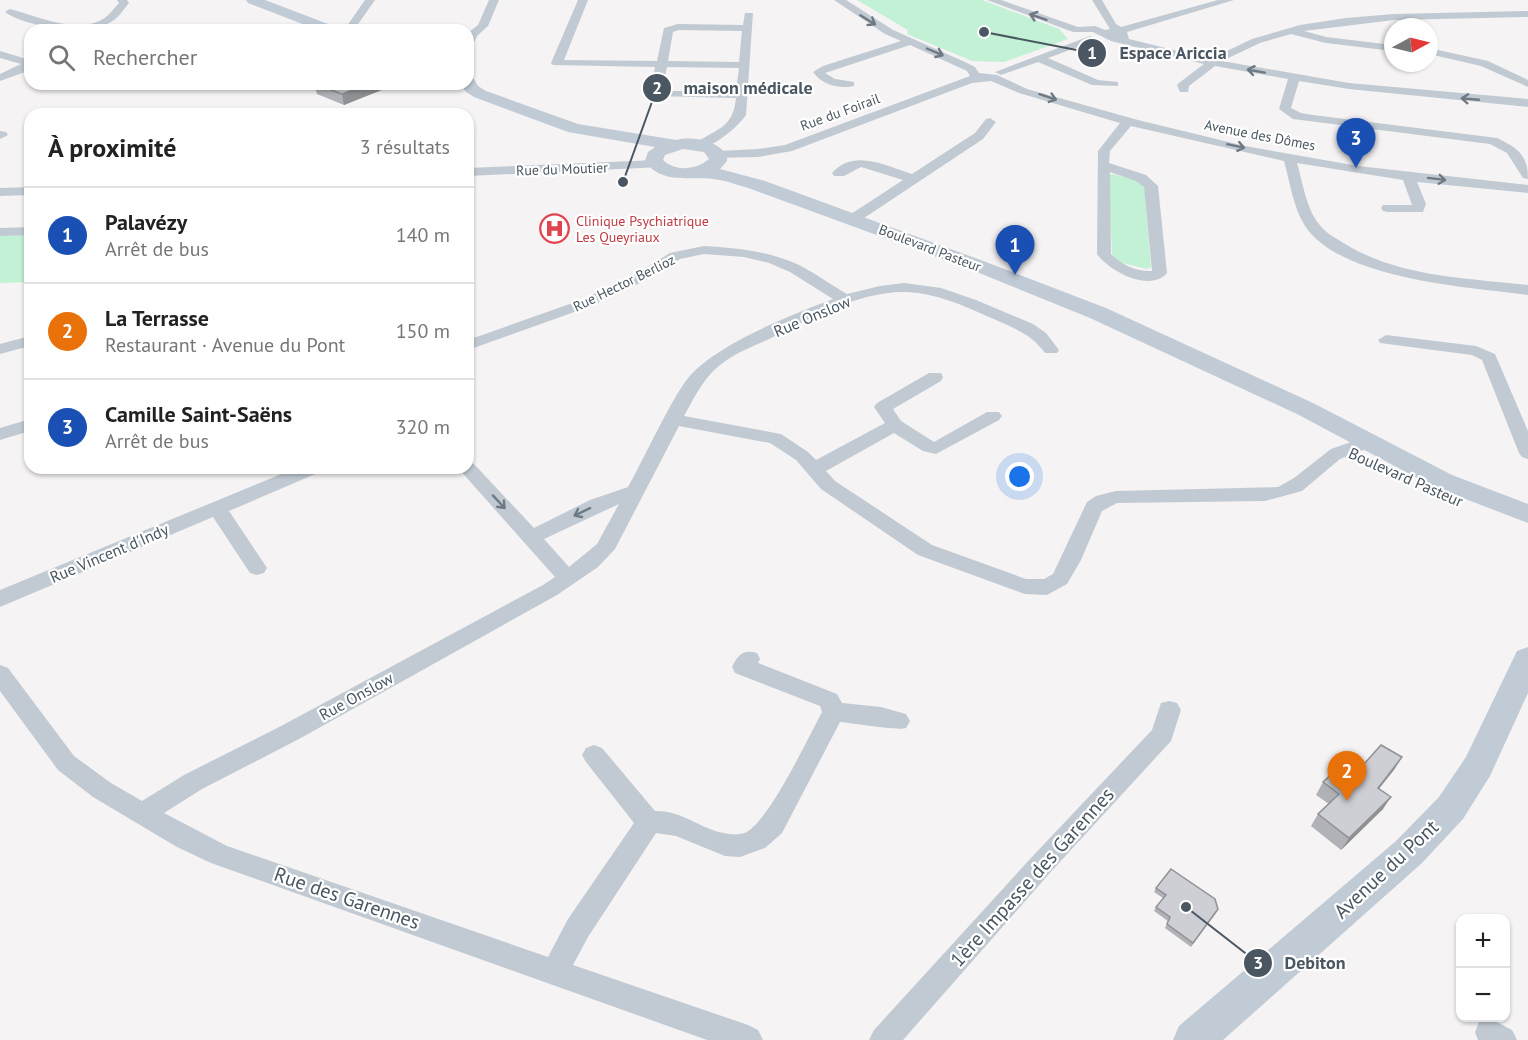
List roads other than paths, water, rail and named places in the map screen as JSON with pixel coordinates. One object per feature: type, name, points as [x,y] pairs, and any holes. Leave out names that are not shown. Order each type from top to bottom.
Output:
[{"type":"main road","points":[[253,0],[315,24]]},
{"type":"main road","points":[[474,90],[574,128],[628,137],[662,154],[701,145]]},
{"type":"main road","name":"Boulevard Pasteur","points":[[701,145],[715,150],[717,160],[758,185]]},
{"type":"main road","name":"Boulevard Pasteur","points":[[662,154],[678,172],[720,174],[758,185],[1098,313],[1306,409],[1443,481],[1528,514]]},
{"type":"main road","points":[[697,172],[717,160]]},
{"type":"main road","name":"Boulevard Pasteur","points":[[1263,390],[1344,450],[1425,488],[1528,527]]},
{"type":"main road","name":"Avenue du Pont","points":[[1193,1040],[1409,852],[1451,808],[1478,766],[1528,659]]},
{"type":"street","points":[[93,24],[107,20],[124,3],[122,0]]},
{"type":"street","points":[[354,24],[370,0]]},
{"type":"street","points":[[474,33],[483,26],[494,0]]},
{"type":"street","points":[[583,0],[556,63],[745,65]]},
{"type":"street","name":"Avenue des Dômes","points":[[839,0],[874,24],[983,74],[1128,121],[1289,157],[1408,176],[1528,189]]},
{"type":"street","points":[[992,0],[1076,37]]},
{"type":"street","points":[[1097,0],[1112,26],[1119,30],[1127,43]]},
{"type":"street","name":"Rue du Foirail","points":[[717,160],[788,147],[983,74],[1037,58],[1076,37],[1119,30],[1229,0]]},
{"type":"street","points":[[3,12],[48,24]]},
{"type":"street","points":[[1184,90],[1183,85],[1210,62],[1245,45],[1321,25],[1376,18],[1528,14]]},
{"type":"street","points":[[701,145],[738,120],[750,15]]},
{"type":"street","points":[[1509,15],[1528,26]]},
{"type":"street","points":[[742,95],[656,94],[668,30],[672,28],[748,28]]},
{"type":"street","points":[[1292,32],[1326,40],[1384,47]]},
{"type":"street","points":[[1098,34],[1210,62],[1294,78],[1397,92],[1528,103]]},
{"type":"street","points":[[850,84],[835,83],[823,77],[819,72],[910,42]]},
{"type":"street","points":[[1462,57],[1478,49]]},
{"type":"street","points":[[1438,53],[1462,57],[1503,71],[1528,84]]},
{"type":"street","points":[[0,54],[24,62]]},
{"type":"street","points":[[1037,58],[1096,83],[1114,84]]},
{"type":"street","points":[[0,78],[24,67]]},
{"type":"street","points":[[1294,78],[1285,109],[1297,116],[1373,128],[1493,141],[1512,150],[1528,175]]},
{"type":"street","points":[[1103,165],[1141,178],[1151,186],[1160,273],[1155,276],[1146,276],[1112,265],[1104,254],[1103,165],[1104,151],[1128,121]]},
{"type":"street","points":[[853,219],[979,136],[990,122]]},
{"type":"street","name":"Rue du Moutier","points":[[474,171],[662,154]]},
{"type":"street","points":[[1289,157],[1310,223],[1348,254],[1373,264],[1416,275],[1528,290]]},
{"type":"street","points":[[839,173],[855,163],[862,163],[914,179]]},
{"type":"street","points":[[1388,208],[1418,209],[1419,204],[1408,176]]},
{"type":"street","points":[[0,192],[24,191]]},
{"type":"street","points":[[0,232],[24,231]]},
{"type":"street","name":"Rue Hector Berlioz","points":[[474,343],[586,303],[639,278],[675,256],[705,250],[744,253],[774,260],[795,269],[845,300]]},
{"type":"street","name":"Rue Onslow","points":[[144,813],[193,782],[291,732],[550,590],[605,549],[693,383],[717,359],[733,350],[845,300],[867,293],[898,288],[926,288],[983,308],[1043,336],[1052,350]]},
{"type":"street","points":[[1386,340],[1476,351],[1489,357],[1528,453]]},
{"type":"street","points":[[0,349],[24,343]]},
{"type":"street","points":[[935,377],[883,407],[895,425],[928,447],[936,448],[993,416]]},
{"type":"street","points":[[673,420],[776,438],[802,456],[828,485],[925,550],[1025,586],[1047,587],[1060,579],[1071,560],[1094,507],[1103,501],[1116,497],[1285,493],[1303,483],[1318,467],[1344,450],[1368,442]]},
{"type":"street","points":[[813,470],[895,425]]},
{"type":"street","points":[[0,434],[24,427]]},
{"type":"street","name":"Rue Vincent d'Indy","points":[[0,599],[299,474]]},
{"type":"street","points":[[473,474],[568,578]]},
{"type":"street","points":[[532,537],[597,505],[634,492]]},
{"type":"street","points":[[218,509],[257,568]]},
{"type":"street","points":[[749,659],[743,667],[829,700],[834,711]]},
{"type":"street","name":"Rue des Garennes","points":[[0,674],[66,763],[102,790],[186,839],[220,855],[431,927],[748,1040]]},
{"type":"street","name":"1ère Impasse des Garennes","points":[[884,1040],[1039,867],[1164,734],[1169,710]]},
{"type":"street","points":[[834,711],[881,716],[898,721]]},
{"type":"street","points":[[555,972],[578,928],[649,822],[661,820],[718,844],[735,846],[762,836],[772,825],[834,711]]},
{"type":"street","points":[[594,754],[649,822]]},
{"type":"place","name":"Espace Ariccia","points":[[984,32]]},
{"type":"place","name":"Camille Saint-Saëns","points":[[1356,168]]},
{"type":"place","name":"maison médicale","points":[[623,182]]},
{"type":"place","name":"Clinique Psychiatrique Les Queyriaux","points":[[555,229]]},
{"type":"place","name":"Palavézy","points":[[1015,275]]},
{"type":"place","name":"La Terrasse","points":[[1347,801]]},
{"type":"place","name":"Debiton","points":[[1186,907]]}]
